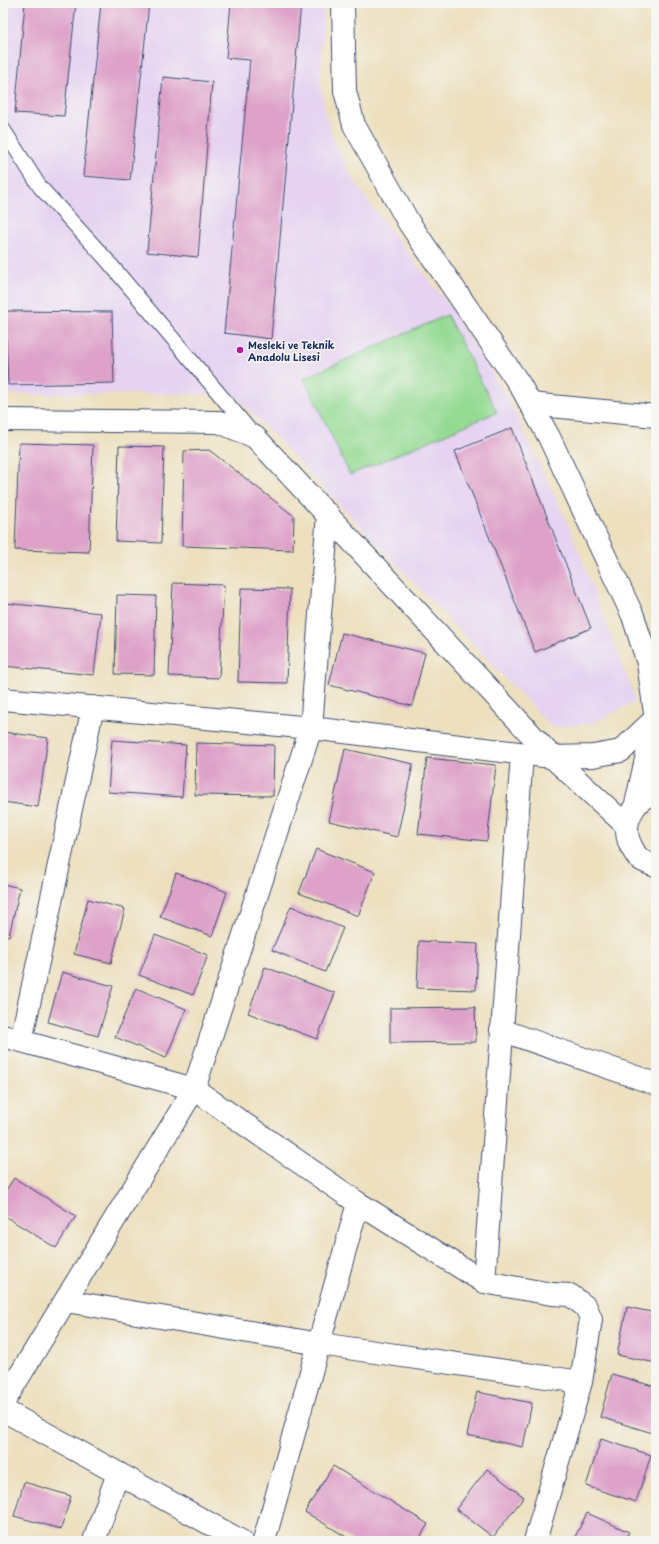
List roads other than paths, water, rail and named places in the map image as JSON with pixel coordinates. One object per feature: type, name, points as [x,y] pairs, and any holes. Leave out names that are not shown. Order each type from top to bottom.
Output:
[{"type":"street","points":[[343,3],[345,91],[354,125],[409,223],[520,385],[549,437],[633,616],[648,663],[656,720],[636,804],[628,819],[628,841],[647,862],[656,879]]},
{"type":"street","points":[[530,404],[656,416]]},
{"type":"street","points":[[3,420],[219,422],[255,437],[552,757],[627,826]]},
{"type":"street","points":[[3,1403],[194,1089],[311,728],[328,514]]},
{"type":"street","points":[[3,699],[311,728],[552,757],[593,756],[621,751],[656,720]]},
{"type":"street","points":[[93,707],[12,1038],[194,1089],[358,1203],[484,1282],[552,1294],[570,1295],[586,1307],[591,1319],[581,1382],[535,1541]]},
{"type":"street","points":[[484,1282],[522,754]]},
{"type":"street","points":[[636,804],[647,795],[656,792]]},
{"type":"street","points":[[501,1030],[656,1084]]},
{"type":"street","points":[[264,1541],[358,1203]]},
{"type":"street","points":[[66,1301],[320,1344],[581,1382]]},
{"type":"street","points":[[3,1410],[241,1541]]},
{"type":"street","points":[[94,1541],[118,1473]]},
{"type":"lane","points":[[3,129],[40,187],[106,259],[255,437]]},
{"type":"place","name":"Mesleki ve Teknik Anadolu Lisesi","points":[[240,350]]}]
